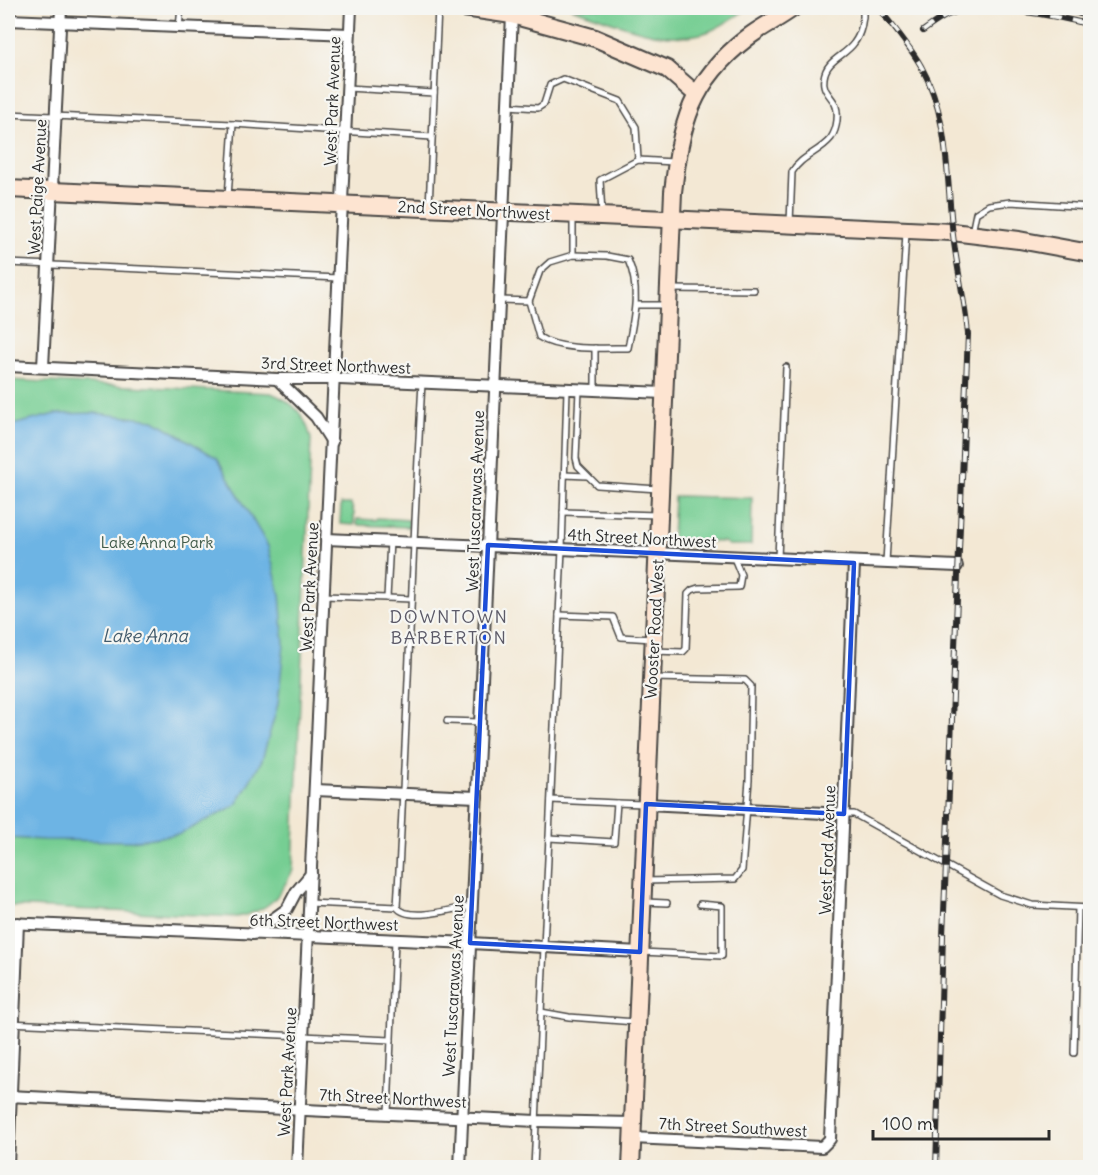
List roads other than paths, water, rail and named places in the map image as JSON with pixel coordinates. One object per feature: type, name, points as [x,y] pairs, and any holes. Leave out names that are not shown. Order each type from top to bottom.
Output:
[{"type":"main road","points":[[464,8],[512,11],[595,38],[667,69],[696,94]]},
{"type":"main road","name":"Wooster Road West","points":[[631,1167],[668,297],[676,162],[683,125],[696,94],[734,50],[793,8]]},
{"type":"main road","name":"2nd Street Northwest","points":[[8,189],[941,232],[1019,240],[1090,253]]},
{"type":"street","name":"West Paige Avenue","points":[[43,367],[61,8]]},
{"type":"street","name":"West Park Avenue","points":[[297,1167],[351,8]]},
{"type":"street","name":"West Tuscarawas Avenue","points":[[460,1167],[512,11]]},
{"type":"street","points":[[8,20],[349,34]]},
{"type":"street","name":"3rd Street Northwest","points":[[8,366],[277,379],[335,379],[664,393]]},
{"type":"street","points":[[277,379],[316,417],[332,442]]},
{"type":"street","name":"4th Street Northwest","points":[[326,539],[957,566]]},
{"type":"street","name":"West Ford Avenue","points":[[830,1139],[854,563]]},
{"type":"street","points":[[315,790],[477,797]]},
{"type":"street","points":[[646,804],[844,814]]},
{"type":"street","points":[[252,934],[287,909],[296,892],[311,874]]},
{"type":"street","points":[[8,1166],[13,923]]},
{"type":"street","name":"6th Street Northwest","points":[[13,923],[640,952]]},
{"type":"street","name":"7th Street Northwest","points":[[9,1096],[462,1116],[632,1131]]},
{"type":"street","name":"7th Street Southwest","points":[[632,1131],[822,1147],[830,1139]]},
{"type":"lane","points":[[179,27],[181,8]]},
{"type":"lane","points":[[429,207],[438,8]]},
{"type":"lane","points":[[789,225],[792,172],[796,165],[831,138],[836,126],[838,111],[826,93],[824,78],[829,64],[854,44],[859,34],[863,8]]},
{"type":"lane","points":[[508,106],[538,108],[544,104],[550,85],[563,79],[620,101],[636,127],[638,160]]},
{"type":"lane","points":[[347,88],[434,93]]},
{"type":"lane","points":[[8,114],[233,124],[432,137]]},
{"type":"lane","points":[[228,199],[233,124]]},
{"type":"lane","points":[[602,216],[600,180],[638,160],[676,162]]},
{"type":"lane","points":[[971,234],[976,213],[989,205],[1011,202],[1090,207]]},
{"type":"lane","points":[[573,214],[573,255]]},
{"type":"lane","points":[[886,564],[906,230]]},
{"type":"lane","points":[[573,255],[608,256],[628,260],[635,275],[636,305],[628,348],[595,348],[548,343],[539,337],[529,301],[540,271],[550,262],[573,255]]},
{"type":"lane","points":[[8,263],[340,279]]},
{"type":"lane","points":[[636,305],[668,297],[754,290]]},
{"type":"lane","points":[[499,300],[529,301]]},
{"type":"lane","points":[[595,348],[595,389]]},
{"type":"lane","points":[[778,560],[786,367]]},
{"type":"lane","points":[[398,907],[405,794],[413,542],[422,383]]},
{"type":"lane","points":[[534,1167],[562,549],[567,388]]},
{"type":"lane","points":[[579,388],[576,458],[578,466],[597,485],[660,489]]},
{"type":"lane","points":[[564,475],[587,476]]},
{"type":"lane","points":[[563,512],[659,515]]},
{"type":"lane","points":[[387,598],[390,542]]},
{"type":"lane","points":[[559,615],[613,618],[621,637],[683,652],[686,649],[688,594],[698,588],[739,588],[741,574],[734,558]]},
{"type":"lane","points":[[323,596],[411,599]]},
{"type":"lane","points":[[643,881],[683,882],[735,879],[742,870],[750,731],[751,686],[745,680],[651,678]]},
{"type":"lane","points":[[447,721],[481,722]]},
{"type":"lane","points":[[550,800],[646,804]]},
{"type":"lane","points":[[549,838],[614,842],[617,803]]},
{"type":"lane","points":[[844,814],[854,814],[872,823],[1000,896],[1032,905],[1090,908]]},
{"type":"lane","points":[[642,901],[667,903]]},
{"type":"lane","points":[[309,903],[398,907],[405,913],[440,914],[453,908],[472,906]]},
{"type":"lane","points":[[640,952],[722,956],[722,906],[700,904]]},
{"type":"lane","points":[[1074,1053],[1078,908]]},
{"type":"lane","points":[[388,1113],[395,940]]},
{"type":"lane","points":[[541,1012],[569,1017],[637,1022]]},
{"type":"lane","points":[[11,1024],[391,1040]]},
{"type":"water","name":"Lake Anna","points":[[95,413],[154,420],[217,458],[268,546],[280,594],[284,644],[278,704],[262,760],[236,805],[180,834],[132,841],[8,838],[8,426],[55,414]]},
{"type":"railway","points":[[878,8],[901,36],[921,66],[937,106],[945,149],[953,235],[968,334],[943,936],[936,1168]]},
{"type":"railway","points":[[1060,8],[1090,17]]},
{"type":"railway","points":[[923,31],[956,12],[986,9],[1042,14],[1090,25]]},
{"type":"district","name":"DOWNTOWN BARBERTON","points":[[449,626]]},
{"type":"park label","name":"Lake Anna Park","points":[[157,542]]}]
